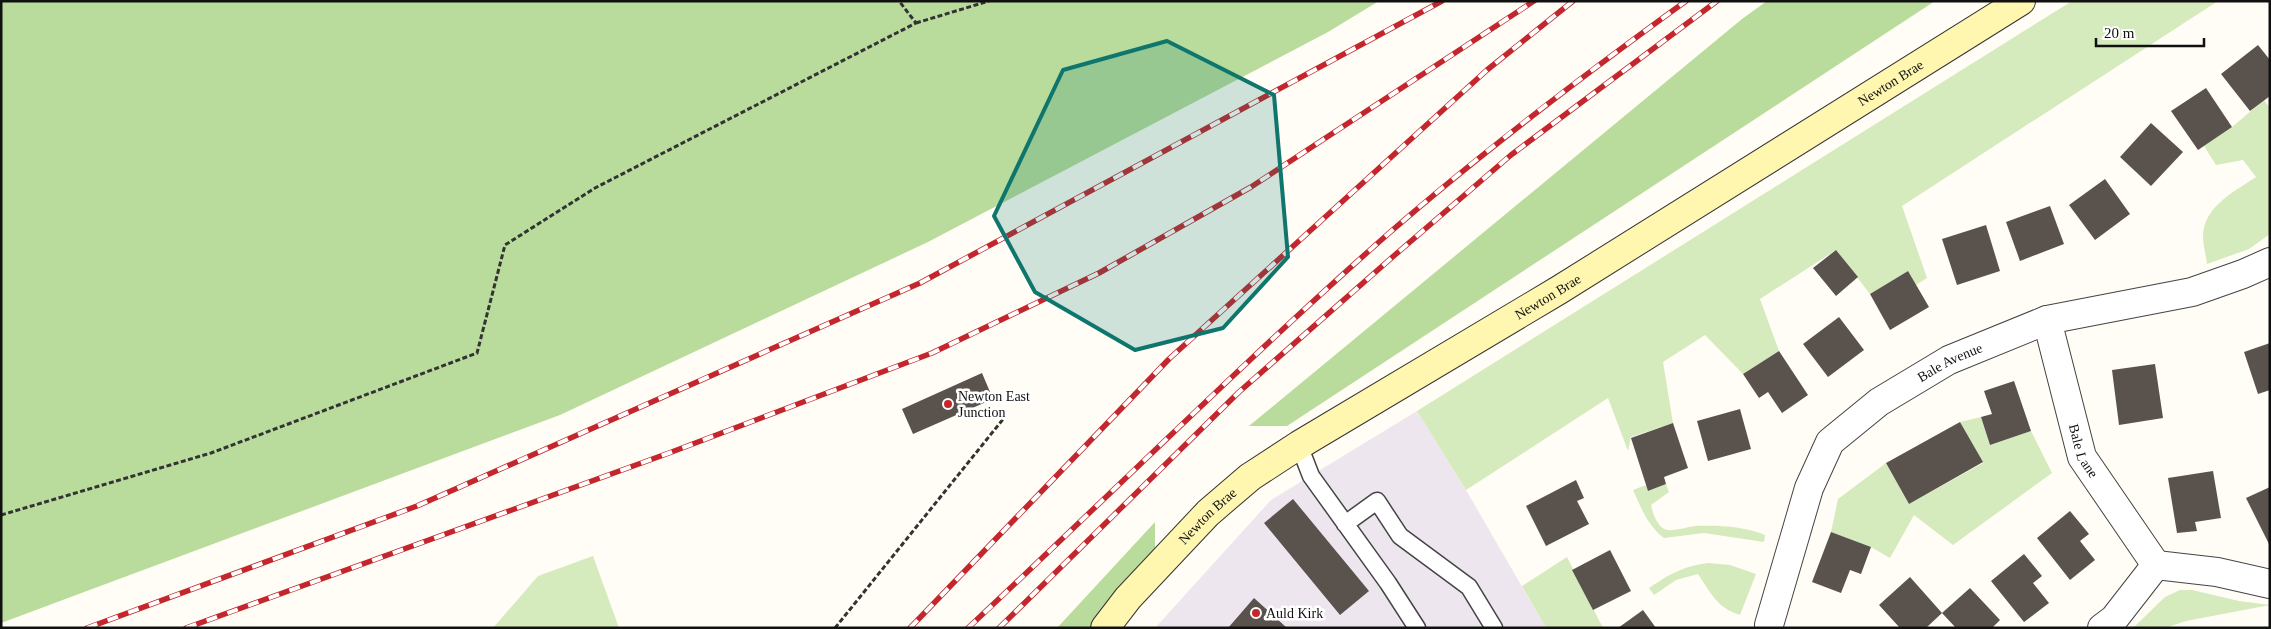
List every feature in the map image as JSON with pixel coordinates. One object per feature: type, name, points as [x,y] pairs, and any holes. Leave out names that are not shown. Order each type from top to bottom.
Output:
[{"type":"street","name":"Newton Brae","points":[[1105,628],[1128,598],[1208,513],[1250,478],[1299,445],[1559,290],[2021,1]]},
{"type":"street","name":"Bale Avenue","points":[[1773,627],[1809,488],[1830,442],[1880,402],[1949,360],[2047,320],[2192,292],[2243,274],[2270,262]]},
{"type":"street","name":"Bale Lane","points":[[2047,320],[2082,457],[2156,565]]},
{"type":"street","points":[[2102,628],[2114,619],[2156,565],[2216,572],[2270,584]]},
{"type":"lane","points":[[1299,445],[1311,476],[1417,628]]},
{"type":"lane","points":[[1345,524],[1376,501],[1400,536],[1469,587],[1494,628]]},
{"type":"path","points":[[899,1],[916,23]]},
{"type":"path","points":[[1,515],[211,453],[477,353],[505,245],[596,188],[916,23],[989,1]]},
{"type":"path","points":[[835,628],[1004,418]]},
{"type":"highlighted area","points":[[1167,41],[1274,95],[1288,257],[1223,328],[1135,350],[1035,292],[994,216],[1063,70]]},
{"type":"shaded area","points":[[1417,411],[1466,490],[1546,628],[1155,628],[1271,500]]},
{"type":"green space","points":[[1,1],[1379,1],[1328,32],[928,242],[560,415],[1,623]]},
{"type":"green space","points":[[1767,1],[1935,1],[1287,426],[1249,426],[1742,19]]},
{"type":"green space","points":[[2072,1],[2218,1],[1902,206],[1927,278],[1916,285],[1908,271],[1870,294],[1836,250],[1760,299],[1779,351],[1743,374],[1705,335],[1663,362],[1673,423],[1631,437],[1628,451],[1608,398],[1466,490],[1417,411]]},
{"type":"green space","points":[[2264,100],[2270,108],[2270,234],[2249,249],[2207,264],[2203,236],[2209,216],[2214,208],[2230,194],[2256,177],[2243,160],[2216,165],[2204,146],[2232,127]]},
{"type":"green space","points":[[1981,417],[1990,445],[2031,431],[2052,473],[1953,545],[1914,515],[1890,558],[1871,547],[1831,532],[1838,499],[1886,463],[1909,504],[1983,463],[1960,422]]},
{"type":"green space","points":[[1666,484],[1669,492],[1651,505],[1656,520],[1667,530],[1695,526],[1740,528],[1765,535],[1764,542],[1704,533],[1664,538],[1649,522],[1633,490],[1646,485],[1649,491]]},
{"type":"green space","points":[[1155,522],[1155,549],[1092,628],[1057,628]]},
{"type":"green space","points":[[593,556],[619,628],[493,628],[538,576]]},
{"type":"green space","points":[[1567,557],[1603,628],[1546,628],[1522,586]]},
{"type":"green space","points":[[1709,563],[1730,565],[1756,574],[1740,615],[1720,604],[1698,574],[1676,580],[1654,595],[1649,588],[1677,571]]},
{"type":"green space","points":[[2180,590],[2192,590],[2239,601],[2270,605],[2186,621],[2165,628],[2133,628],[2165,597]]},
{"type":"building","points":[[2258,45],[2270,60],[2270,96],[2250,111],[2221,74]]},
{"type":"building","points":[[2206,88],[2232,127],[2198,150],[2171,111]]},
{"type":"building","points":[[2151,123],[2183,152],[2151,186],[2120,157]]},
{"type":"building","points":[[2105,179],[2130,214],[2095,240],[2069,205]]},
{"type":"building","points":[[2050,206],[2064,244],[2020,261],[2006,222]]},
{"type":"building","points":[[1986,225],[2000,271],[1957,285],[1942,239]]},
{"type":"building","points":[[1836,250],[1858,277],[1836,296],[1813,268]]},
{"type":"building","points":[[1908,271],[1929,307],[1890,330],[1870,294]]},
{"type":"building","points":[[1839,317],[1864,350],[1828,377],[1803,344]]},
{"type":"building","points":[[2270,343],[2270,390],[2258,394],[2244,352]]},
{"type":"building","points":[[1779,351],[1808,395],[1782,413],[1768,392],[1759,398],[1743,374]]},
{"type":"building","points":[[2155,364],[2163,418],[2119,425],[2112,370]]},
{"type":"building","name":"Newton East Junction","points":[[982,373],[993,399],[913,434],[902,409]]},
{"type":"building","points":[[2014,381],[2031,431],[1990,445],[1981,417],[1992,414],[1984,391]]},
{"type":"building","points":[[1740,409],[1751,449],[1708,461],[1697,421]]},
{"type":"building","points":[[1960,422],[1983,462],[1909,504],[1886,463]]},
{"type":"building","points":[[1673,423],[1688,468],[1664,477],[1666,484],[1648,491],[1631,438]]},
{"type":"building","points":[[2213,471],[2221,518],[2195,522],[2197,531],[2177,533],[2168,478]]},
{"type":"building","points":[[1576,480],[1584,498],[1577,501],[1589,524],[1546,546],[1526,506]]},
{"type":"building","points":[[2270,487],[2270,546],[2246,498]]},
{"type":"building","points":[[1293,499],[1369,591],[1340,615],[1264,523]]},
{"type":"building","points":[[2070,511],[2089,534],[2080,541],[2095,560],[2070,580],[2037,538]]},
{"type":"building","points":[[1831,532],[1871,547],[1861,574],[1850,570],[1841,593],[1812,582]]},
{"type":"building","points":[[1610,550],[1631,591],[1593,610],[1572,570]]},
{"type":"building","points":[[2024,554],[2042,576],[2033,583],[2049,603],[2024,622],[1991,581]]},
{"type":"building","points":[[1910,577],[1942,613],[1926,628],[1900,628],[1879,605]]},
{"type":"building","points":[[1970,588],[2000,620],[1992,628],[1956,628],[1942,613]]},
{"type":"building","name":"Auld Kirk","points":[[1254,598],[1287,628],[1228,628]]},
{"type":"building","points":[[1643,610],[1656,628],[1618,628]]},
{"type":"railway","points":[[87,628],[417,506],[920,283],[1442,1]]},
{"type":"railway","points":[[186,628],[669,453],[932,353],[1099,273],[1251,187],[1534,1]]},
{"type":"railway","points":[[910,628],[1169,359],[1487,70],[1573,1]]},
{"type":"railway","points":[[968,628],[1229,380],[1388,234],[1534,114],[1686,1]]},
{"type":"railway","points":[[999,628],[1239,392],[1396,254],[1511,155],[1717,1]]},
{"type":"place","name":"Newton East Junction","points":[[948,404]]},
{"type":"place","name":"Auld Kirk","points":[[1256,613]]}]
